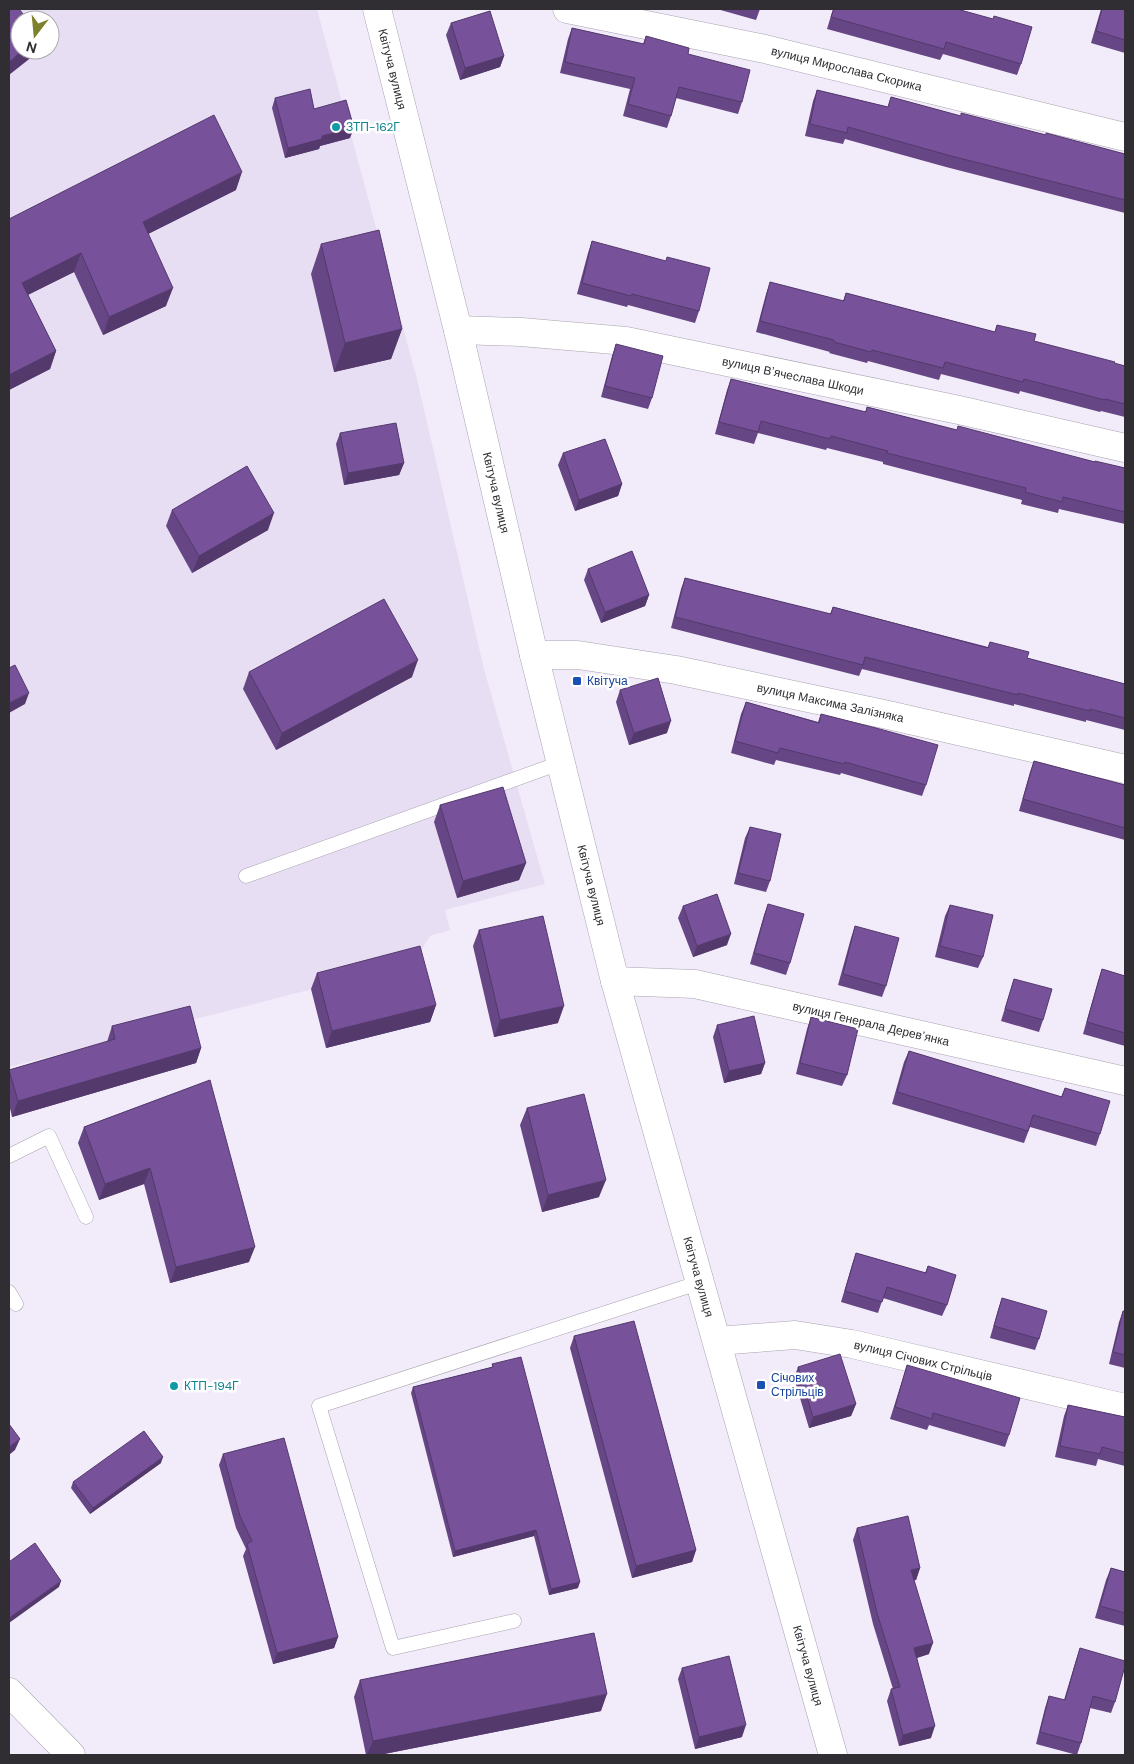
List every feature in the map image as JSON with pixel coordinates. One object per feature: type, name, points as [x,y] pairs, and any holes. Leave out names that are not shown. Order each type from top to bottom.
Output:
[{"type":"street","name":"Квітуча вулиця","points":[[377,9],[458,330],[534,656],[615,981],[833,1755]]},
{"type":"street","name":"вулиця Мирослава Скорика","points":[[567,9],[765,49],[1125,137]]},
{"type":"street","name":"вулиця Вʼячеслава Шкоди","points":[[458,330],[521,332],[626,341],[959,410],[1125,448]]},
{"type":"street","name":"вулиця Максима Залізняка","points":[[534,656],[578,655],[676,670],[888,715],[1125,770]]},
{"type":"street","name":"вулиця Генерала Деревʼянка","points":[[615,981],[695,984],[1125,1081]]},
{"type":"street","name":"вулиця Січових Стрільців","points":[[717,1341],[795,1335],[852,1344],[1125,1408]]},
{"type":"street","points":[[9,1692],[71,1755]]},
{"type":"lane","points":[[246,876],[560,763]]},
{"type":"lane","points":[[9,1156],[49,1136],[86,1217]]},
{"type":"lane","points":[[514,1621],[393,1648],[319,1406],[701,1282]]},
{"type":"shaded area","points":[[9,9],[317,9],[417,379],[484,669],[545,884],[445,910],[450,930],[430,936],[414,963],[9,1067]]},
{"type":"building","points":[[9,9],[19,9],[10,10],[11,60],[9,62]]},
{"type":"building","points":[[834,9],[957,9],[993,19],[994,16],[1032,27],[1021,64],[946,42],[944,49],[831,17]]},
{"type":"building","points":[[1102,9],[1125,9],[1125,40],[1096,31]]},
{"type":"building","points":[[490,11],[504,56],[465,68],[451,23]]},
{"type":"building","points":[[572,28],[644,44],[646,36],[689,48],[688,54],[750,70],[742,102],[679,87],[671,116],[628,104],[635,78],[565,62]]},
{"type":"building","points":[[310,89],[314,109],[346,100],[354,128],[322,136],[322,139],[288,148],[275,98]]},
{"type":"building","points":[[817,90],[888,107],[891,97],[961,116],[961,113],[1125,154],[1125,200],[951,156],[848,127],[847,133],[810,124]]},
{"type":"building","points":[[214,115],[242,172],[143,222],[173,288],[109,317],[81,253],[22,283],[56,351],[9,375],[9,219]]},
{"type":"building","points":[[379,230],[402,329],[345,343],[321,244]]},
{"type":"building","points":[[592,241],[666,261],[667,257],[710,268],[699,311],[582,283]]},
{"type":"building","points":[[770,282],[844,301],[846,293],[995,332],[997,325],[1036,334],[1034,341],[1125,366],[1125,404],[1024,379],[1023,382],[945,362],[943,368],[872,350],[871,352],[834,342],[834,340],[760,321]]},
{"type":"building","points":[[616,344],[663,356],[652,398],[605,386]]},
{"type":"building","points":[[731,379],[866,412],[867,407],[957,430],[958,426],[1125,468],[1125,512],[1063,497],[1062,502],[1025,492],[1026,488],[887,453],[888,451],[831,436],[830,439],[761,421],[758,432],[719,422]]},
{"type":"building","points":[[396,423],[404,463],[348,473],[340,433]]},
{"type":"building","points":[[605,439],[622,484],[579,500],[563,453]]},
{"type":"building","points":[[247,466],[274,513],[199,556],[172,510]]},
{"type":"building","points":[[632,551],[649,595],[605,612],[588,569]]},
{"type":"building","points":[[685,578],[831,614],[833,607],[988,648],[990,642],[1029,652],[1027,658],[1125,684],[1125,718],[1018,693],[1018,695],[865,657],[863,665],[675,617]]},
{"type":"building","points":[[384,599],[418,660],[282,733],[249,672]]},
{"type":"building","points":[[15,665],[29,693],[9,703],[9,668]]},
{"type":"building","points":[[658,678],[671,721],[634,733],[620,690]]},
{"type":"building","points":[[746,702],[819,723],[821,714],[938,745],[926,785],[845,762],[844,764],[780,748],[778,753],[735,741]]},
{"type":"building","points":[[1034,761],[1125,785],[1125,828],[1023,799]]},
{"type":"building","points":[[503,787],[526,863],[463,881],[440,805]]},
{"type":"building","points":[[750,827],[781,834],[770,881],[738,873]]},
{"type":"building","points":[[717,894],[731,934],[697,946],[683,906]]},
{"type":"building","points":[[768,904],[804,914],[790,963],[754,953]]},
{"type":"building","points":[[950,905],[993,915],[983,957],[940,946]]},
{"type":"building","points":[[543,916],[564,1006],[500,1020],[479,930]]},
{"type":"building","points":[[855,926],[899,938],[886,986],[843,974]]},
{"type":"building","points":[[420,946],[436,1005],[332,1031],[317,973]]},
{"type":"building","points":[[1102,969],[1125,976],[1125,1033],[1087,1022]]},
{"type":"building","points":[[1014,979],[1052,989],[1043,1020],[1005,1009]]},
{"type":"building","points":[[190,1006],[201,1048],[18,1101],[9,1070],[115,1039],[112,1026]]},
{"type":"building","points":[[754,1016],[765,1063],[729,1071],[717,1025]]},
{"type":"building","points":[[811,1017],[858,1029],[847,1075],[800,1063]]},
{"type":"building","points":[[909,1051],[1062,1097],[1065,1088],[1110,1101],[1100,1134],[1033,1115],[1028,1131],[897,1092]]},
{"type":"building","points":[[210,1080],[255,1247],[176,1267],[150,1168],[105,1184],[84,1127]]},
{"type":"building","points":[[584,1094],[606,1180],[548,1195],[527,1108]]},
{"type":"building","points":[[856,1253],[926,1273],[928,1266],[956,1275],[947,1305],[887,1287],[882,1302],[845,1291]]},
{"type":"building","points":[[1002,1298],[1047,1311],[1039,1339],[994,1326]]},
{"type":"building","points":[[1123,1311],[1125,1311],[1125,1355],[1113,1352]]},
{"type":"building","points":[[634,1321],[696,1550],[636,1566],[574,1336]]},
{"type":"building","points":[[840,1354],[856,1404],[813,1417],[798,1367]]},
{"type":"building","points":[[521,1357],[580,1582],[551,1589],[536,1530],[455,1551],[413,1387],[493,1367],[492,1364]]},
{"type":"building","points":[[907,1365],[1020,1398],[1009,1435],[933,1413],[932,1419],[895,1407]]},
{"type":"building","points":[[1068,1405],[1125,1417],[1125,1453],[1102,1447],[1100,1454],[1060,1446]]},
{"type":"building","points":[[9,1424],[20,1439],[9,1447]]},
{"type":"building","points":[[144,1431],[163,1457],[93,1508],[73,1482]]},
{"type":"building","points":[[284,1438],[338,1637],[277,1653],[247,1544],[252,1541],[240,1516],[223,1454]]},
{"type":"building","points":[[908,1516],[920,1568],[911,1570],[933,1643],[914,1648],[935,1726],[903,1735],[891,1689],[900,1687],[877,1613],[857,1528]]},
{"type":"building","points":[[35,1543],[61,1581],[9,1618],[9,1562]]},
{"type":"building","points":[[1111,1568],[1125,1572],[1125,1613],[1100,1606]]},
{"type":"building","points":[[594,1633],[607,1694],[373,1741],[360,1680]]},
{"type":"building","points":[[1080,1648],[1125,1661],[1115,1702],[1093,1696],[1081,1743],[1040,1732],[1049,1696],[1065,1700]]},
{"type":"building","points":[[729,1656],[746,1725],[699,1737],[682,1668]]},
{"type":"place","name":"ЗТП-162Г","points":[[336,127]]},
{"type":"place","name":"Квітуча","points":[[577,681]]},
{"type":"place","name":"Січових Стрільців","points":[[761,1385]]},
{"type":"place","name":"КТП-194Г","points":[[174,1386]]}]
